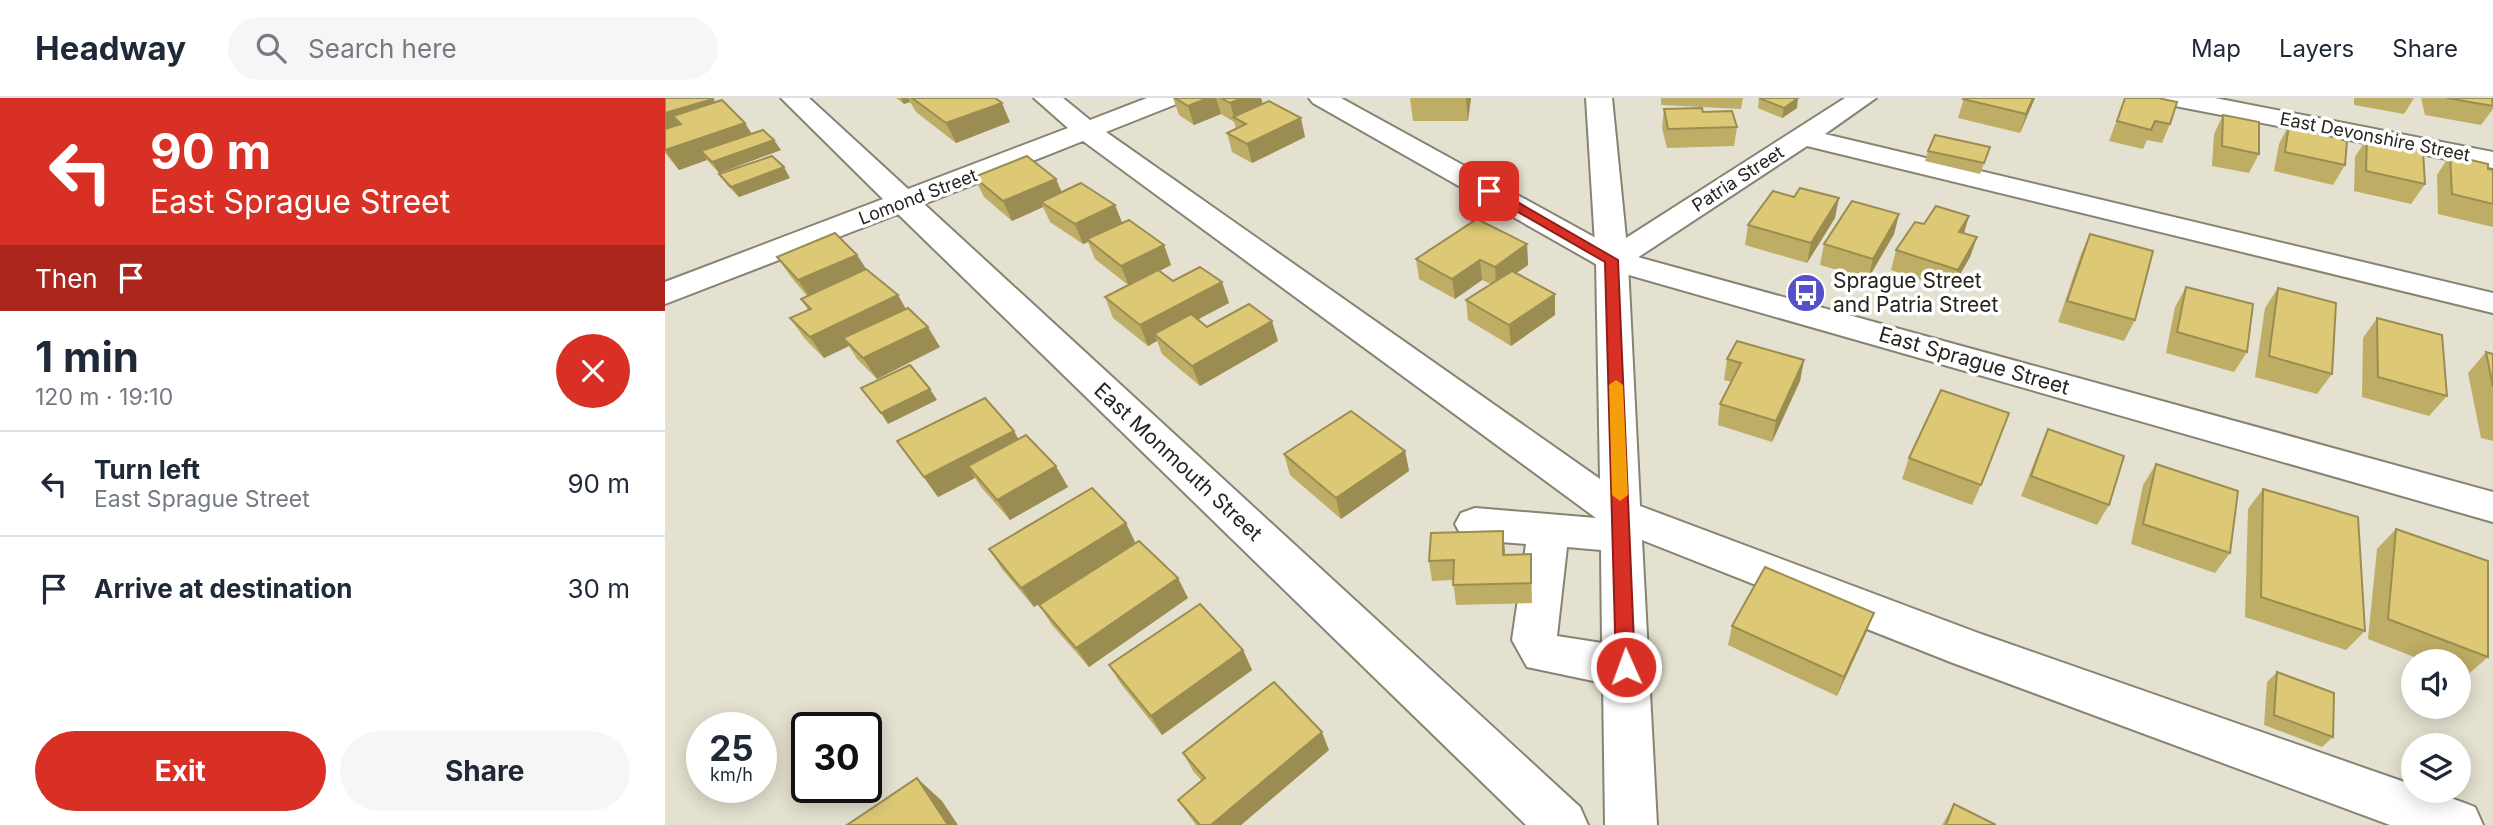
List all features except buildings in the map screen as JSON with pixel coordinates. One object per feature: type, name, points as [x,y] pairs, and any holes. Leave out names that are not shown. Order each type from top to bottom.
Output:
[{"type":"street","name":"East Monmouth Street","points":[[794,98],[1562,825]]},
{"type":"street","points":[[1047,98],[1087,131],[1621,526],[2457,825]]},
{"type":"street","name":"Lomond Street","points":[[665,294],[1170,98]]},
{"type":"street","name":"East Sprague Street","points":[[1322,98],[1612,260],[2493,508]]},
{"type":"street","points":[[1599,98],[1612,260],[1631,825]]},
{"type":"street","name":"Patria Street","points":[[1612,260],[1863,98]]},
{"type":"street","name":"East Devonshire Street","points":[[2175,98],[2493,160]]},
{"type":"street","points":[[1803,137],[2493,303]]},
{"type":"street","points":[[1475,524],[1548,531],[1621,526]]},
{"type":"street","points":[[1548,531],[1534,640],[1543,653],[1626,667]]},
{"type":"slow traffic","points":[[1616,385],[1620,495]]},
{"type":"place","name":"Sprague Street and Patria Street","points":[[1806,293]]},
{"type":"route","points":[[1489,191],[1612,260],[1626,667]]}]
